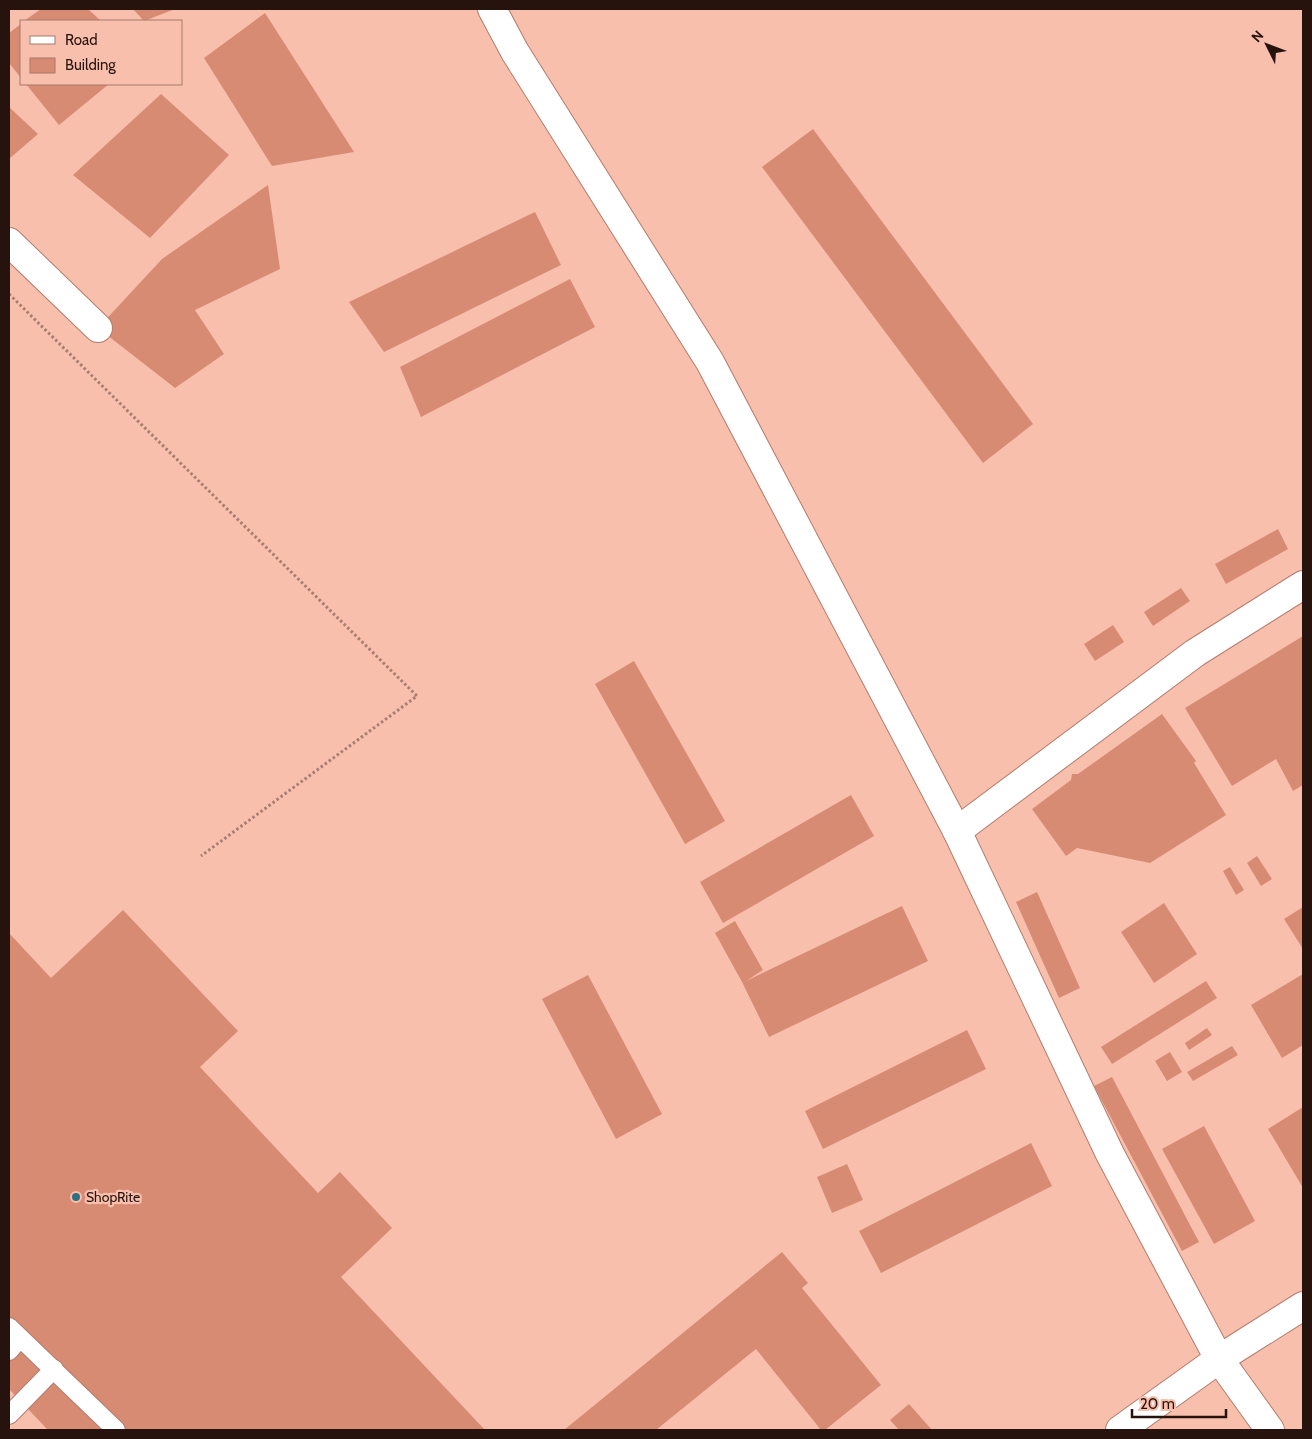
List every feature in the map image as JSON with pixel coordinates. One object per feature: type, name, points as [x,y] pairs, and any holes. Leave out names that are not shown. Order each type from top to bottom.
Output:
[{"type":"street","points":[[492,9],[515,52],[710,362],[957,831],[1110,1154],[1219,1359],[1270,1430]]},
{"type":"street","points":[[9,242],[98,328]]},
{"type":"street","points":[[957,831],[1195,653],[1303,585]]},
{"type":"street","points":[[1120,1430],[1219,1359],[1303,1306]]},
{"type":"lane","points":[[13,1339],[54,1369],[116,1430]]},
{"type":"lane","points":[[9,1415],[54,1369]]},
{"type":"path","points":[[9,294],[417,696],[202,856]]},
{"type":"building","points":[[41,9],[88,9],[100,20],[25,20]]},
{"type":"building","points":[[133,9],[175,9],[147,20],[143,20]]},
{"type":"building","points":[[265,13],[354,152],[272,166],[204,58]]},
{"type":"building","points":[[20,25],[20,77],[9,63],[9,33]]},
{"type":"building","points":[[27,85],[108,85],[59,125]]},
{"type":"building","points":[[161,94],[229,155],[150,238],[73,175]]},
{"type":"building","points":[[9,107],[38,134],[9,159]]},
{"type":"building","points":[[813,129],[1033,424],[983,463],[762,167]]},
{"type":"building","points":[[268,185],[280,269],[195,310],[224,354],[175,388],[98,328],[162,259]]},
{"type":"building","points":[[535,212],[561,265],[384,352],[349,302]]},
{"type":"building","points":[[570,279],[595,327],[421,417],[400,367]]},
{"type":"building","points":[[1278,529],[1288,549],[1226,584],[1215,564]]},
{"type":"building","points":[[1181,588],[1190,601],[1153,626],[1144,612]]},
{"type":"building","points":[[1113,625],[1124,642],[1095,661],[1084,644]]},
{"type":"building","points":[[1303,636],[1303,785],[1293,791],[1276,759],[1232,786],[1185,708]]},
{"type":"building","points":[[634,661],[725,821],[685,844],[595,684]]},
{"type":"building","points":[[1162,714],[1196,761],[1194,763],[1226,815],[1150,863],[1077,848],[1066,856],[1032,809],[1071,780],[1072,774],[1078,774]]},
{"type":"building","points":[[851,795],[874,836],[723,923],[700,882]]},
{"type":"building","points":[[1257,856],[1272,879],[1261,886],[1247,863]]},
{"type":"building","points":[[1230,867],[1244,890],[1236,895],[1223,871]]},
{"type":"building","points":[[1037,892],[1080,988],[1059,998],[1016,902]]},
{"type":"building","points":[[1164,903],[1197,954],[1154,983],[1121,932]]},
{"type":"building","points":[[902,906],[928,961],[769,1037],[715,933],[735,921],[763,970],[746,981]]},
{"type":"building","points":[[1303,907],[1303,949],[1284,919]]},
{"type":"building","points":[[123,910],[238,1031],[200,1067],[318,1193],[340,1172],[392,1228],[341,1277],[485,1430],[48,1430],[9,1389],[9,933],[51,978]]},
{"type":"building","points":[[1303,974],[1303,1045],[1282,1058],[1251,1005]]},
{"type":"building","points":[[588,975],[662,1114],[616,1139],[542,999]]},
{"type":"building","points":[[1206,981],[1217,998],[1112,1064],[1101,1047]]},
{"type":"building","points":[[1207,1028],[1212,1035],[1189,1050],[1185,1043]]},
{"type":"building","points":[[967,1030],[986,1069],[823,1149],[805,1111]]},
{"type":"building","points":[[1232,1046],[1238,1055],[1193,1081],[1187,1072]]},
{"type":"building","points":[[1170,1052],[1182,1072],[1167,1081],[1155,1061]]},
{"type":"building","points":[[1112,1077],[1199,1242],[1182,1251],[1094,1086]]},
{"type":"building","points":[[1303,1107],[1303,1188],[1268,1129]]},
{"type":"building","points":[[1204,1126],[1255,1221],[1214,1244],[1162,1149]]},
{"type":"building","points":[[1031,1143],[1052,1186],[881,1273],[859,1231]]},
{"type":"building","points":[[847,1164],[863,1200],[832,1213],[817,1177]]},
{"type":"building","points":[[782,1252],[808,1283],[802,1288],[881,1385],[825,1430],[821,1430],[756,1349],[656,1430],[564,1430]]},
{"type":"building","points":[[909,1404],[932,1430],[899,1430],[890,1420]]},
{"type":"place","name":"ShopRite","points":[[76,1197]]}]
